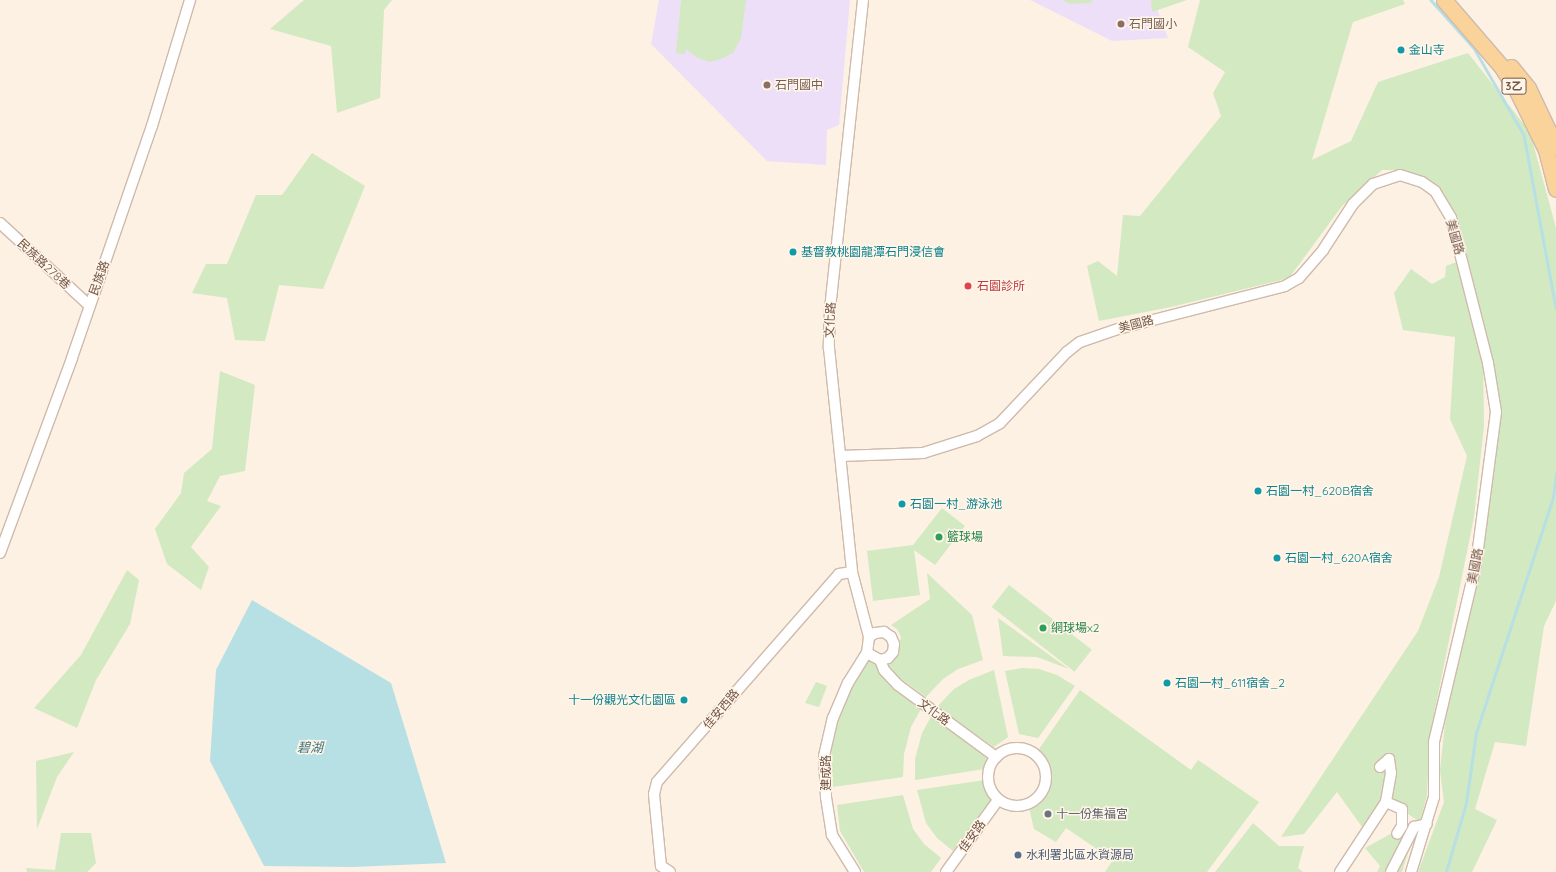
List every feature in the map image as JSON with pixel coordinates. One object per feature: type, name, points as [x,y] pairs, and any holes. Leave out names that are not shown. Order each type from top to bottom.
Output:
[{"type":"main road","name":"3乙","points":[[1444,0],[1501,66],[1517,91],[1546,150],[1556,188]]},
{"type":"main road","name":"3乙","points":[[1454,0],[1528,88],[1556,148]]},
{"type":"street","name":"民族路","points":[[0,553],[72,358],[89,305],[152,126],[190,0]]},
{"type":"street","name":"文化路","points":[[863,0],[830,310],[829,348],[852,572],[869,638],[867,652],[880,660],[884,670],[898,685],[996,757]]},
{"type":"street","name":"美國路","points":[[841,456],[923,453],[977,436],[1000,423],[1067,352],[1080,342],[1118,329],[1286,286],[1298,278],[1322,250],[1353,204],[1373,184],[1400,175],[1422,182],[1435,191],[1451,218],[1488,362],[1496,412],[1476,564],[1434,742],[1434,797],[1427,824],[1411,872]]},
{"type":"street","name":"民族路278巷","points":[[0,223],[89,305]]},
{"type":"street","name":"佳安西路","points":[[670,872],[661,866],[654,794],[657,782],[839,574],[852,572]]},
{"type":"street","points":[[869,638],[880,632],[891,637],[894,644],[893,652],[888,658],[880,660]]},
{"type":"street","name":"建成路","points":[[855,872],[832,835],[826,797],[824,756],[833,718],[848,683],[867,652]]},
{"type":"street","points":[[1013,748],[1025,749],[1041,760],[1047,775],[1040,796],[1027,805],[1012,806],[998,800],[991,791],[988,779],[990,767],[996,757],[1013,748]]},
{"type":"street","points":[[1340,872],[1386,802],[1391,773],[1389,759],[1380,766]]},
{"type":"street","name":"佳安路","points":[[946,872],[998,800]]},
{"type":"street","points":[[1386,802],[1402,809],[1402,826],[1397,834]]},
{"type":"street","points":[[1391,872],[1414,827],[1427,824]]},
{"type":"shaded area","name":"石門國中","points":[[659,0],[850,0],[839,125],[827,130],[826,165],[767,161],[651,44]]},
{"type":"shaded area","name":"石門國小","points":[[1030,0],[1158,0],[1158,11],[1168,38],[1112,41]]},
{"type":"green space","points":[[304,0],[392,0],[384,10],[380,98],[337,113],[331,46],[270,29]]},
{"type":"green space","points":[[681,0],[746,0],[741,38],[733,53],[721,59],[709,62],[696,57],[686,49],[685,54],[676,53]]},
{"type":"green space","points":[[1063,0],[1093,0],[1090,3],[1070,4]]},
{"type":"green space","points":[[1151,0],[1187,0],[1152,12]]},
{"type":"green space","points":[[1200,0],[1403,0],[1405,4],[1353,22],[1312,160],[1351,141],[1378,82],[1468,53],[1530,132],[1556,228],[1556,601],[1544,626],[1526,746],[1495,742],[1475,809],[1497,820],[1472,872],[1418,872],[1444,802],[1440,770],[1447,706],[1493,475],[1492,357],[1455,212],[1438,185],[1404,170],[1382,170],[1342,206],[1289,278],[1171,307],[1099,321],[1087,266],[1098,261],[1117,276],[1123,215],[1140,216],[1221,116],[1213,93],[1225,72],[1188,47]]},
{"type":"green space","points":[[312,153],[365,186],[323,289],[279,285],[265,341],[235,340],[227,298],[192,293],[206,264],[227,264],[256,195],[282,195]]},
{"type":"green space","points":[[1459,261],[1483,359],[1484,426],[1474,517],[1430,734],[1427,795],[1420,822],[1390,802],[1365,831],[1337,792],[1304,834],[1281,837],[1418,631],[1439,577],[1467,456],[1450,419],[1455,337],[1403,330],[1394,293],[1411,269],[1432,284],[1445,277],[1446,266]]},
{"type":"green space","points":[[220,371],[255,385],[245,471],[220,476],[207,501],[221,506],[191,547],[209,567],[201,590],[167,564],[155,529],[181,493],[184,473],[212,449]]},
{"type":"green space","points":[[942,508],[965,526],[935,565],[914,550],[920,595],[873,601],[867,551],[913,545]]},
{"type":"green space","points":[[127,570],[139,580],[130,624],[96,680],[77,728],[34,708],[81,655]]},
{"type":"green space","points":[[927,573],[972,615],[983,660],[958,669],[943,679],[926,697],[901,679],[889,666],[888,662],[896,658],[901,637],[897,629],[891,625],[930,599]]},
{"type":"green space","name":"網球場x2","points":[[1009,585],[1092,650],[1075,672],[992,607]]},
{"type":"green space","points":[[998,618],[1069,669],[1037,657],[1003,656]]},
{"type":"green space","points":[[871,657],[922,707],[911,727],[904,754],[903,777],[833,787],[831,751],[838,717],[851,687]]},
{"type":"green space","points":[[1022,668],[1039,669],[1057,675],[1075,686],[1038,738],[1019,734],[1005,671]]},
{"type":"green space","points":[[994,670],[1008,737],[994,747],[937,707],[954,689],[969,680]]},
{"type":"green space","points":[[816,682],[827,686],[819,707],[805,703]]},
{"type":"green space","points":[[1080,690],[1191,770],[1198,760],[1259,802],[1207,872],[1105,872],[1113,860],[1066,828],[1056,842],[1034,829],[1027,799],[1036,795],[1046,785],[1049,770],[1039,749]]},
{"type":"green space","points":[[932,715],[988,754],[984,769],[915,780],[915,759],[922,733]]},
{"type":"green space","points":[[74,752],[57,777],[37,829],[36,761]]},
{"type":"green space","points":[[985,780],[994,796],[953,851],[937,838],[926,823],[917,790]]},
{"type":"green space","points":[[903,795],[913,829],[924,844],[941,858],[931,872],[864,872],[840,831],[837,805]]},
{"type":"green space","points":[[1253,823],[1279,846],[1304,846],[1298,868],[1303,872],[1215,872]]},
{"type":"green space","points":[[1394,832],[1414,833],[1402,872],[1377,872],[1380,866],[1365,848]]},
{"type":"green space","points":[[61,833],[91,833],[96,863],[87,872],[27,872],[26,868],[55,870]]},
{"type":"water","name":"碧湖","points":[[252,600],[391,683],[446,863],[353,867],[264,866],[210,761],[216,670]]},
{"type":"waterway","points":[[1431,0],[1474,48],[1524,135],[1556,308]]},
{"type":"waterway","points":[[1446,872],[1466,803],[1476,733],[1553,498],[1556,473]]},
{"type":"place","name":"石門國小","points":[[1121,24]]},
{"type":"place","name":"金山寺","points":[[1401,50]]},
{"type":"place","name":"石門國中","points":[[767,85]]},
{"type":"place","name":"基督教桃園龍潭石門浸信會","points":[[793,252]]},
{"type":"place","name":"石園診所","points":[[968,286]]},
{"type":"place","name":"石園一村_620B宿舍","points":[[1258,491]]},
{"type":"place","name":"石園一村_游泳池","points":[[902,504]]},
{"type":"place","name":"籃球場","points":[[939,537]]},
{"type":"place","name":"石園一村_620A宿舍","points":[[1277,558]]},
{"type":"place","name":"網球場x2","points":[[1043,628]]},
{"type":"place","name":"石園一村_611宿舍_2","points":[[1167,683]]},
{"type":"place","name":"十一份觀光文化園區","points":[[684,700]]},
{"type":"place","name":"十一份集福宮","points":[[1048,814]]},
{"type":"place","name":"水利署北區水資源局","points":[[1018,855]]}]
